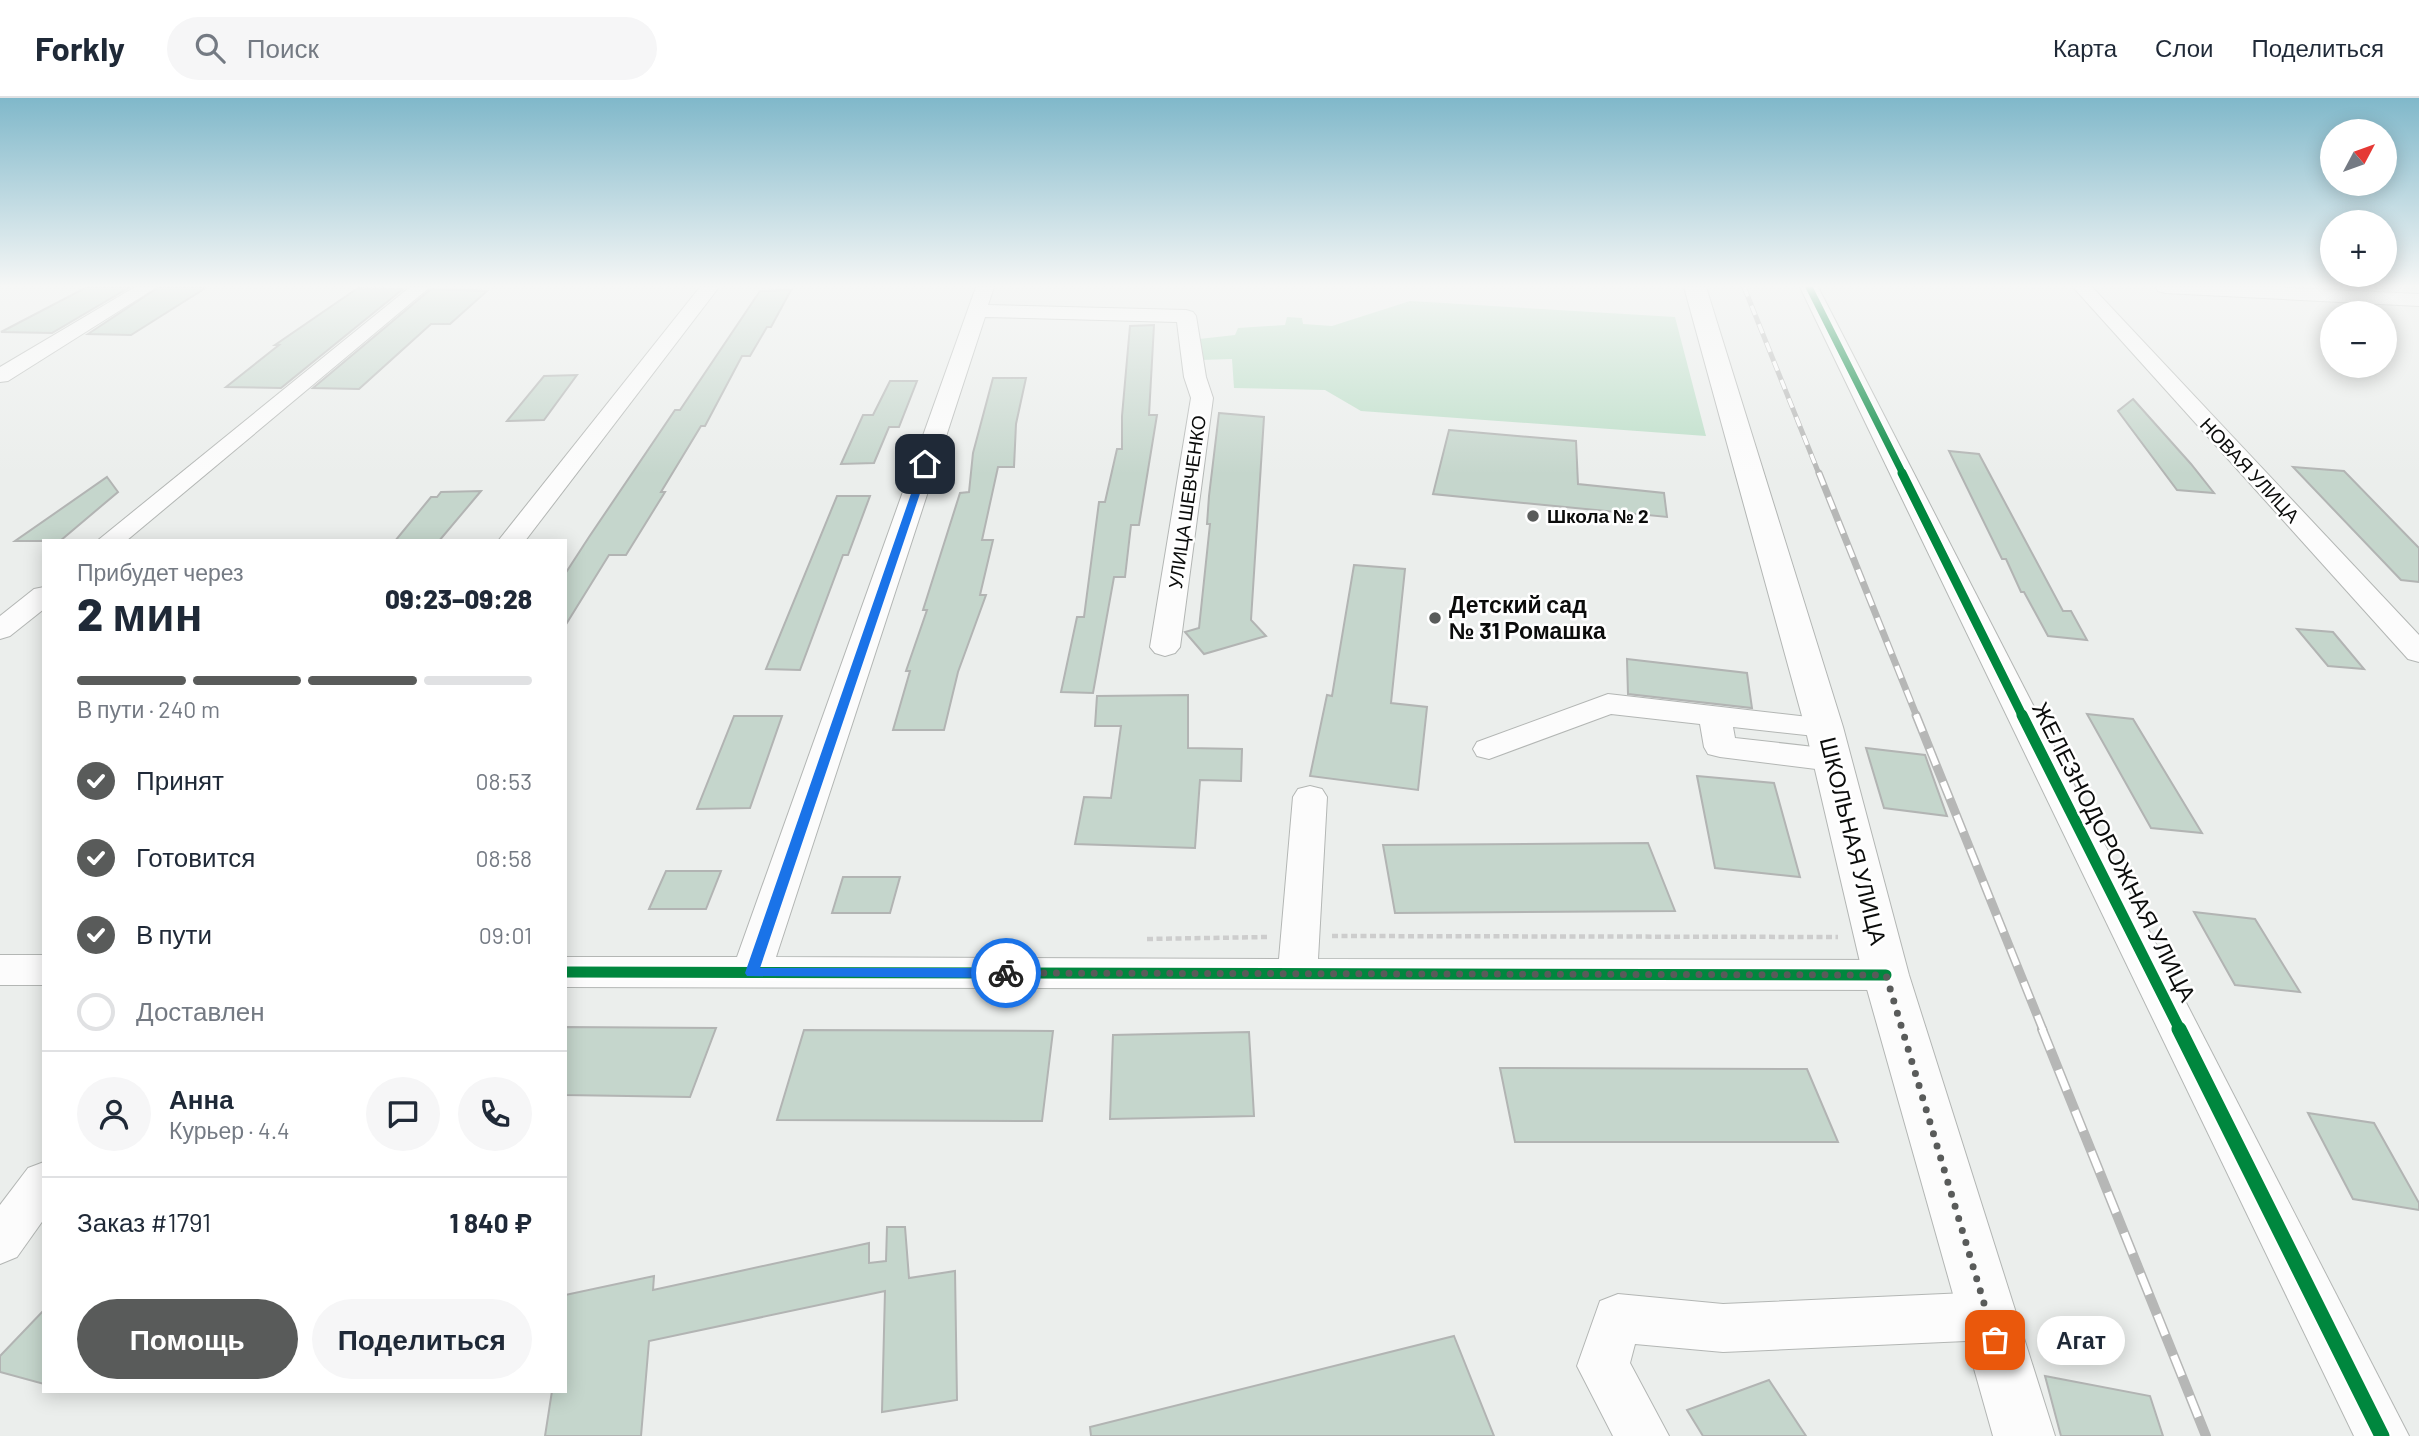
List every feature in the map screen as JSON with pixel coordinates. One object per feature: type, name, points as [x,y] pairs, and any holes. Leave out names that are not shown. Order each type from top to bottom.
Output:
[{"type":"main road","name":"ШКОЛЬНАЯ УЛИЦА","points":[[1713,349],[1828,743],[1886,975],[2024,1436]]},
{"type":"street","points":[[0,376],[44,349]]},
{"type":"street","points":[[112,539],[345,349]]},
{"type":"street","points":[[512,539],[661,349]]},
{"type":"street","points":[[751,973],[965,349]]},
{"type":"street","name":"УЛИЦА ШЕВЧЕНКО","points":[[1165,647],[1202,398],[1195,377],[1191,349]]},
{"type":"street","name":"ЖЕЛЕЗНОДОРОЖНАЯ УЛИЦА","points":[[1840,349],[2382,1436]]},
{"type":"street","name":"НОВАЯ УЛИЦА","points":[[2139,349],[2419,653]]},
{"type":"street","points":[[0,631],[42,597]]},
{"type":"street","points":[[1489,748],[1608,705],[1715,716],[1720,747],[1828,743]]},
{"type":"street","points":[[1299,955],[1310,797]]},
{"type":"street","points":[[567,972],[751,973],[1299,955],[1886,975]]},
{"type":"street","points":[[0,970],[42,971]]},
{"type":"street","points":[[0,1242],[42,1185]]},
{"type":"street","points":[[1642,1436],[1602,1366],[1618,1318],[1723,1328],[1988,1316]]},
{"type":"path","points":[[1134,940],[1299,955],[1841,937],[1838,924]]},
{"type":"green space","points":[[1199,349],[1683,349],[1706,436],[1361,411],[1325,390],[1234,388],[1232,359],[1199,360]]},
{"type":"building","points":[[273,349],[329,349],[281,388],[226,387]]},
{"type":"building","points":[[359,349],[403,349],[359,389],[313,388]]},
{"type":"building","points":[[721,349],[754,349],[750,356],[742,356],[705,426],[701,426],[626,555],[609,555],[567,623],[567,571],[675,410],[680,410]]},
{"type":"building","points":[[1128,349],[1153,349],[1149,415],[1157,415],[1139,525],[1131,525],[1125,577],[1114,577],[1093,693],[1061,692],[1077,617],[1084,617],[1099,502],[1105,502],[1117,449],[1122,449]]},
{"type":"building","points":[[577,375],[544,420],[507,421],[544,376]]},
{"type":"building","points":[[993,378],[1026,378],[1016,424],[1014,467],[998,467],[982,540],[993,540],[980,595],[986,595],[958,672],[944,730],[893,730],[910,671],[906,671],[927,610],[923,610],[960,493],[969,492],[973,453]]},
{"type":"building","points":[[890,381],[917,381],[899,427],[889,427],[874,463],[841,464],[863,415],[873,415]]},
{"type":"building","points":[[2133,399],[2214,493],[2177,490],[2118,411]]},
{"type":"building","points":[[1219,413],[1264,417],[1251,620],[1266,636],[1204,654],[1185,632],[1199,628],[1210,524],[1207,524],[1209,496]]},
{"type":"building","points":[[1449,430],[1576,441],[1578,484],[1664,493],[1667,517],[1433,494]]},
{"type":"building","points":[[1949,451],[1979,454],[2063,611],[2071,611],[2087,640],[2048,636],[2024,592],[2021,592],[2006,559],[2002,559]]},
{"type":"building","points":[[2293,467],[2344,471],[2419,548],[2419,582],[2401,580]]},
{"type":"building","points":[[107,477],[118,492],[62,539],[15,541]]},
{"type":"building","points":[[481,491],[441,539],[397,539],[431,497],[437,497],[441,492]]},
{"type":"building","points":[[837,496],[870,496],[848,555],[843,555],[800,670],[766,669]]},
{"type":"building","points":[[1354,565],[1405,569],[1391,703],[1427,707],[1418,790],[1310,776],[1327,695],[1332,696]]},
{"type":"building","points":[[2297,629],[2333,632],[2364,669],[2328,666]]},
{"type":"building","points":[[1627,659],[1747,673],[1752,708],[1628,694]]},
{"type":"building","points":[[1188,695],[1188,748],[1242,749],[1241,781],[1200,780],[1195,848],[1075,844],[1084,797],[1111,798],[1121,726],[1095,726],[1097,696]]},
{"type":"building","points":[[2087,714],[2133,719],[2202,833],[2151,828]]},
{"type":"building","points":[[734,716],[782,716],[750,808],[697,809]]},
{"type":"building","points":[[1866,748],[1925,755],[1947,816],[1884,808]]},
{"type":"building","points":[[1697,776],[1774,783],[1800,877],[1715,868]]},
{"type":"building","points":[[1648,843],[1675,911],[1395,913],[1383,845]]},
{"type":"building","points":[[666,871],[721,871],[706,909],[649,909]]},
{"type":"building","points":[[843,877],[900,877],[890,913],[832,913]]},
{"type":"building","points":[[2194,912],[2255,919],[2300,992],[2235,985]]},
{"type":"building","points":[[567,1027],[716,1028],[690,1097],[567,1095]]},
{"type":"building","points":[[804,1030],[1053,1031],[1042,1121],[777,1120]]},
{"type":"building","points":[[1249,1032],[1254,1116],[1110,1119],[1113,1035]]},
{"type":"building","points":[[1500,1068],[1807,1069],[1838,1142],[1515,1142]]},
{"type":"building","points":[[2308,1113],[2374,1123],[2419,1203],[2419,1210],[2353,1199]]},
{"type":"building","points":[[887,1227],[905,1227],[909,1278],[955,1271],[957,1400],[882,1412],[885,1291],[649,1341],[641,1436],[545,1436],[552,1393],[567,1393],[567,1295],[654,1276],[653,1290],[869,1243],[869,1263],[886,1261]]},
{"type":"building","points":[[42,1312],[42,1383],[0,1372],[0,1356]]},
{"type":"building","points":[[1454,1336],[1494,1436],[1091,1436],[1090,1427]]},
{"type":"building","points":[[2045,1376],[2150,1396],[2163,1436],[2061,1436]]},
{"type":"building","points":[[1769,1380],[1806,1436],[1703,1436],[1687,1410]]},
{"type":"railway","points":[[1769,349],[1819,474]]},
{"type":"railway","points":[[1819,473],[1917,717]]},
{"type":"railway","points":[[1916,715],[2043,1030]]},
{"type":"railway","points":[[2042,1029],[2206,1436]]},
{"type":"cycle path","points":[[1840,349],[2382,1436]]},
{"type":"cycle path","points":[[567,972],[1886,975]]},
{"type":"way so far","points":[[1006,973],[1886,975],[1995,1340]]},
{"type":"place","name":"Школа № 2","points":[[1533,516]]},
{"type":"place","name":"Детский сад № 31 Ромашка","points":[[1435,618]]},
{"type":"place","name":"Агат","points":[[1995,1340]]},
{"type":"route","points":[[925,464],[751,973],[1006,973]]}]
